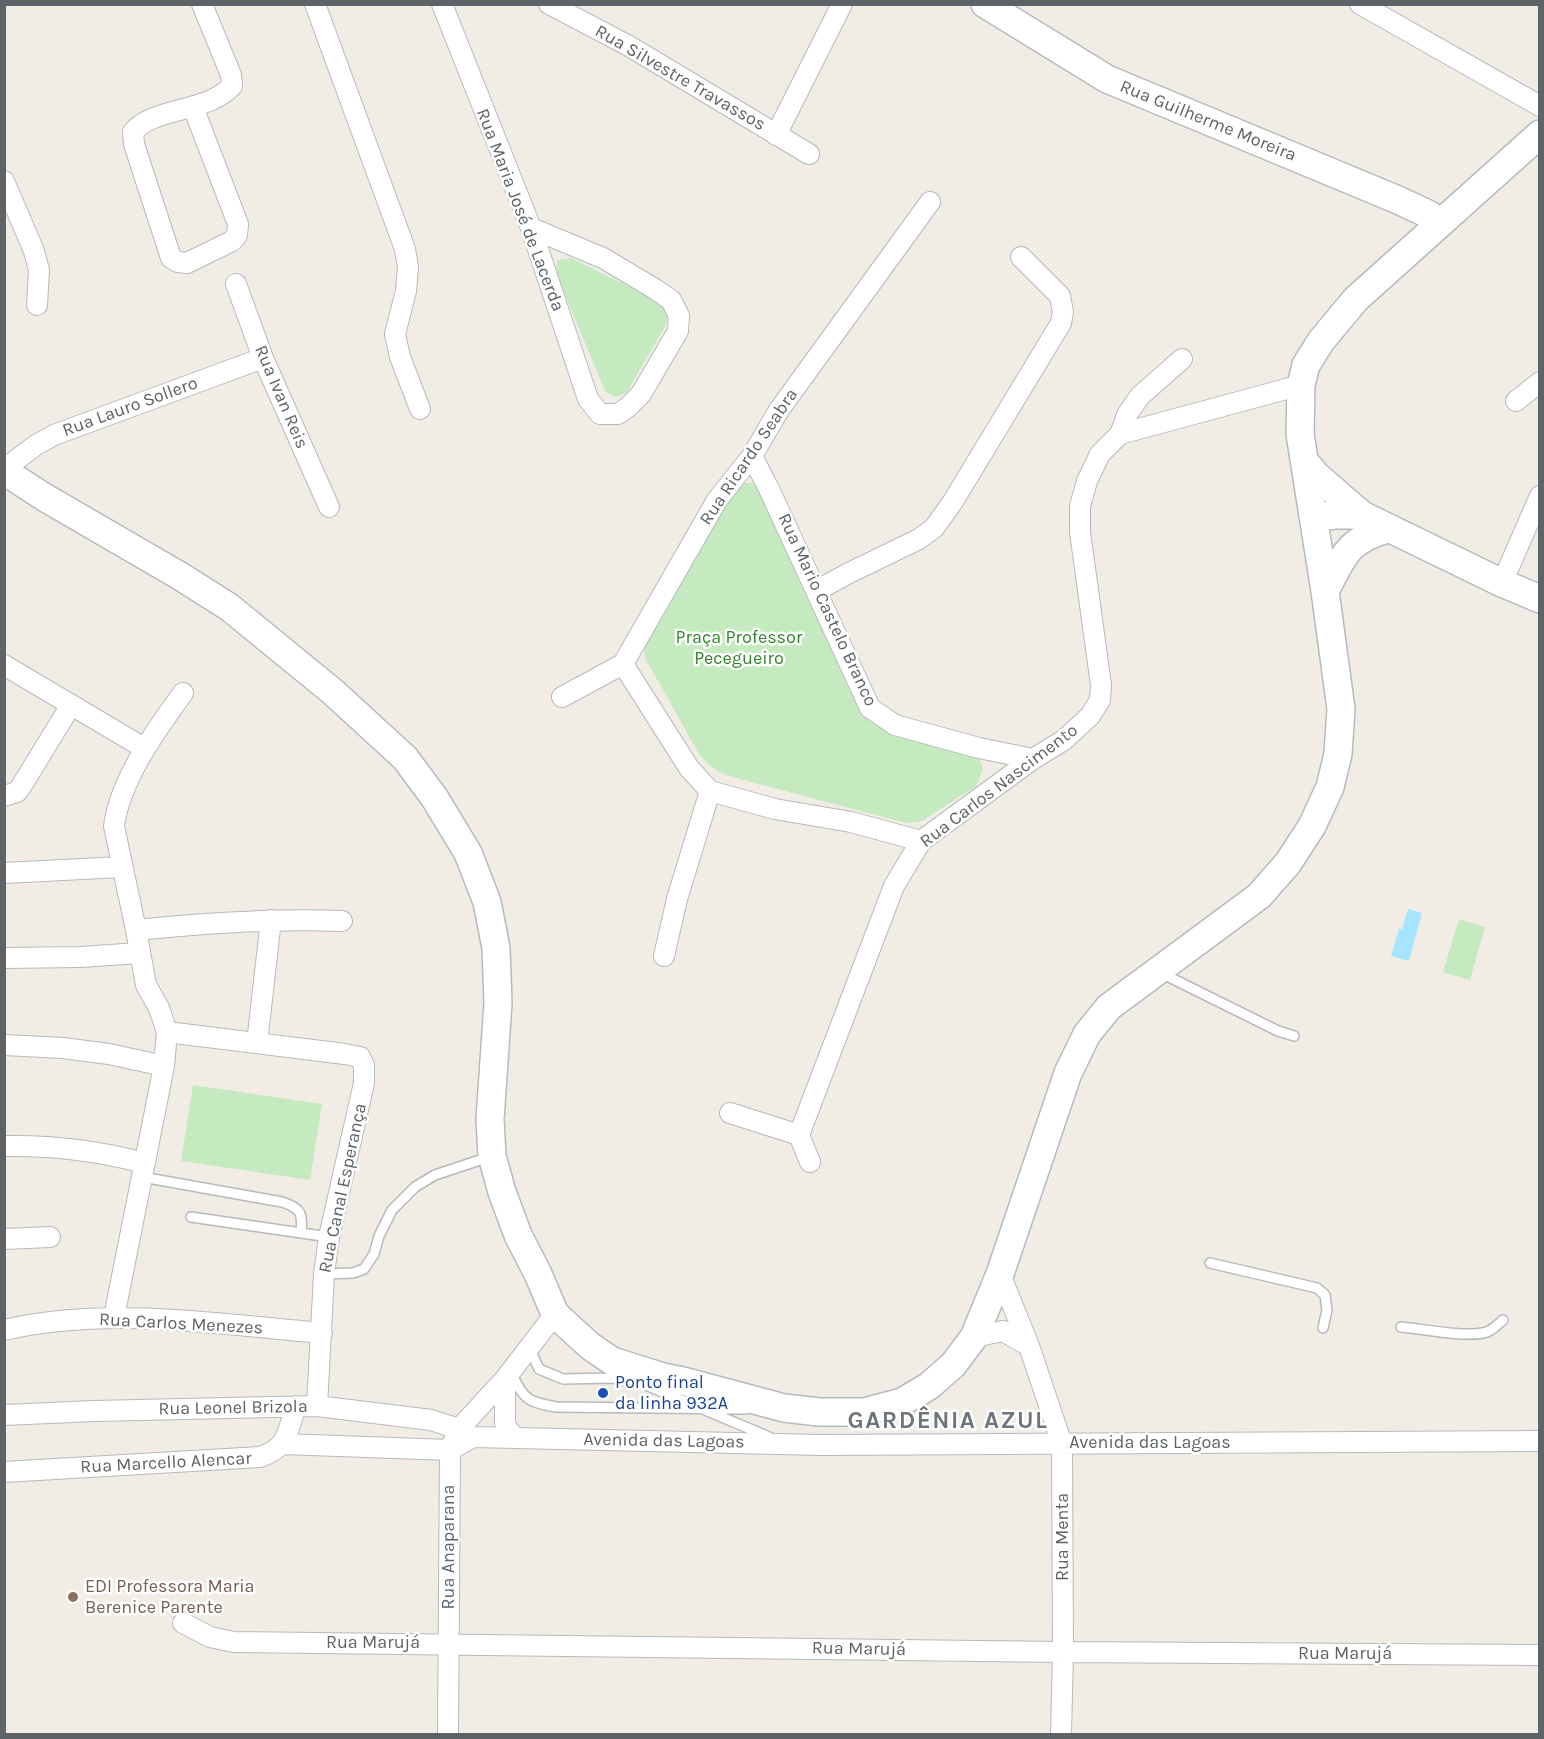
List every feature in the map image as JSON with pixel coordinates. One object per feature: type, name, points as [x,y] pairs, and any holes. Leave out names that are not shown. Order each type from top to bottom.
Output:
[{"type":"main road","name":"Rua Guilherme Moreira","points":[[985,4],[1107,79],[1398,200],[1428,214],[1439,222]]},
{"type":"main road","points":[[4,470],[44,497],[229,606],[333,692],[405,758],[434,796],[468,853],[487,902],[496,948],[498,1004],[490,1119],[492,1156],[518,1235],[555,1314],[590,1346],[612,1361],[663,1377],[784,1408],[819,1412],[864,1412],[902,1402],[929,1386],[953,1365],[974,1337],[1000,1274],[1068,1072],[1087,1034],[1109,1007],[1259,896],[1288,863],[1312,826],[1330,787],[1338,754],[1341,709],[1300,434],[1301,385],[1306,365],[1321,342],[1356,299],[1539,134]]},
{"type":"main road","points":[[1305,462],[1316,476],[1362,515],[1502,583],[1539,598]]},
{"type":"main road","points":[[4,486],[44,497]]},
{"type":"main road","points":[[1313,517],[1362,515]]},
{"type":"main road","points":[[1325,591],[1346,553],[1357,541],[1368,534],[1388,529]]},
{"type":"street","points":[[193,107],[238,224],[237,235],[232,241],[187,263],[171,258],[134,144],[133,132],[140,123],[193,107],[225,94],[232,86],[231,75],[202,4]]},
{"type":"street","name":"Rua Maria José de Lacerda","points":[[442,4],[531,228],[588,399],[600,414],[618,414],[641,394],[678,331],[679,316],[671,300],[603,258],[531,228]]},
{"type":"street","name":"Rua Silvestre Travassos","points":[[549,4],[629,46],[809,154]]},
{"type":"street","points":[[777,135],[842,4]]},
{"type":"street","points":[[1360,4],[1539,106]]},
{"type":"street","points":[[317,5],[405,249],[408,267],[406,291],[395,334],[400,357],[420,409]]},
{"type":"street","points":[[4,181],[34,250],[39,270],[37,305]]},
{"type":"street","name":"Rua Ricardo Seabra","points":[[623,664],[717,500],[752,456],[779,410],[930,202]]},
{"type":"street","points":[[816,591],[919,539],[934,528],[952,503],[1061,323],[1063,312],[1060,296],[1021,258]]},
{"type":"street","name":"Rua Ivan Reis","points":[[236,284],[263,358],[329,507]]},
{"type":"street","name":"Rua Lauro Sollero","points":[[4,470],[36,445],[54,435],[263,358]]},
{"type":"street","name":"Rua Carlos Nascimento","points":[[799,1136],[894,886],[921,841],[1033,759],[1064,740],[1090,716],[1100,700],[1101,685],[1080,532],[1080,506],[1087,481],[1100,454],[1120,434],[1128,413],[1140,396],[1182,359]]},
{"type":"street","points":[[1516,401],[1539,382]]},
{"type":"street","points":[[1120,434],[1301,385]]},
{"type":"street","name":"Rua Mario Castelo Branco","points":[[752,456],[870,708],[895,725],[979,748],[1033,759]]},
{"type":"street","points":[[1502,583],[1539,496]]},
{"type":"street","points":[[562,697],[623,664],[689,768],[710,791],[776,809],[850,822],[921,841]]},
{"type":"street","points":[[4,665],[144,748]]},
{"type":"street","points":[[114,1317],[164,1066],[167,1032],[159,1008],[146,985],[114,826],[116,811],[144,748],[183,693]]},
{"type":"street","points":[[4,796],[17,792],[71,705]]},
{"type":"street","points":[[664,956],[677,899],[710,791]]},
{"type":"street","points":[[4,873],[122,867]]},
{"type":"street","points":[[167,1032],[257,1043],[271,920]]},
{"type":"street","points":[[136,930],[227,921],[342,921]]},
{"type":"street","points":[[4,958],[81,957],[139,953]]},
{"type":"street","name":"Rua Canal Esperança","points":[[257,1043],[345,1054],[360,1058],[364,1065],[364,1083],[329,1238],[324,1274],[317,1406]]},
{"type":"street","points":[[4,1045],[63,1048],[109,1054],[164,1066]]},
{"type":"street","points":[[730,1113],[799,1136],[810,1162]]},
{"type":"street","points":[[4,1146],[79,1150],[143,1170]]},
{"type":"street","points":[[4,1239],[50,1237]]},
{"type":"street","name":"Rua Menta","points":[[1000,1274],[1029,1346],[1062,1444],[1061,1734]]},
{"type":"street","points":[[296,1406],[283,1444],[450,1450],[466,1433],[555,1314]]},
{"type":"street","name":"Rua Carlos Menezes","points":[[4,1330],[47,1322],[114,1317],[322,1333]]},
{"type":"street","points":[[974,1337],[1003,1331],[1029,1346]]},
{"type":"street","points":[[508,1375],[506,1423],[508,1430],[516,1438]]},
{"type":"street","name":"Rua Leonel Brizola","points":[[4,1415],[317,1406],[431,1420],[466,1433]]},
{"type":"street","name":"Avenida das Lagoas","points":[[466,1433],[516,1438],[785,1444],[1539,1441]]},
{"type":"street","name":"Rua Marcello Alencar","points":[[4,1472],[260,1457],[274,1452],[283,1444]]},
{"type":"street","name":"Rua Anaparana","points":[[448,1734],[450,1450]]},
{"type":"street","name":"Rua Marujá","points":[[183,1623],[210,1637],[234,1642],[1539,1655]]},
{"type":"lane","points":[[1156,971],[1278,1031],[1294,1036]]},
{"type":"lane","points":[[324,1274],[353,1273],[364,1269],[374,1254],[379,1236],[392,1210],[415,1186],[435,1175],[492,1156]]},
{"type":"lane","points":[[143,1170],[292,1205],[301,1215],[301,1233]]},
{"type":"lane","points":[[191,1217],[329,1238]]},
{"type":"lane","points":[[1210,1263],[1317,1288],[1325,1295],[1327,1310],[1323,1328]]},
{"type":"lane","points":[[1401,1327],[1466,1334],[1484,1333],[1503,1320]]},
{"type":"lane","points":[[529,1347],[539,1369],[563,1379],[615,1378],[646,1385],[785,1444]]},
{"type":"lane","points":[[508,1375],[529,1400],[546,1406],[567,1408],[784,1408]]},
{"type":"green space","points":[[571,258],[661,302],[667,312],[667,323],[627,392],[616,397],[605,391],[556,273],[557,260]]},
{"type":"green space","name":"Praça Professor Pecegueiro","points":[[740,483],[752,483],[759,489],[868,715],[979,756],[983,770],[976,786],[922,821],[906,823],[725,775],[710,766],[699,754],[645,658],[643,644],[734,488]]},
{"type":"green space","points":[[1459,919],[1485,927],[1470,980],[1443,972]]},
{"type":"green space","points":[[193,1085],[322,1104],[310,1180],[181,1161]]},
{"type":"water","points":[[1408,909],[1422,913],[1409,961],[1391,956]]},
{"type":"place","name":"Ponto final da linha 932A","points":[[603,1393]]},
{"type":"place","name":"EDI Professora Maria Berenice Parente","points":[[73,1597]]},
{"type":"district","name":"GARDÊNIA AZUL","points":[[948,1421]]}]
